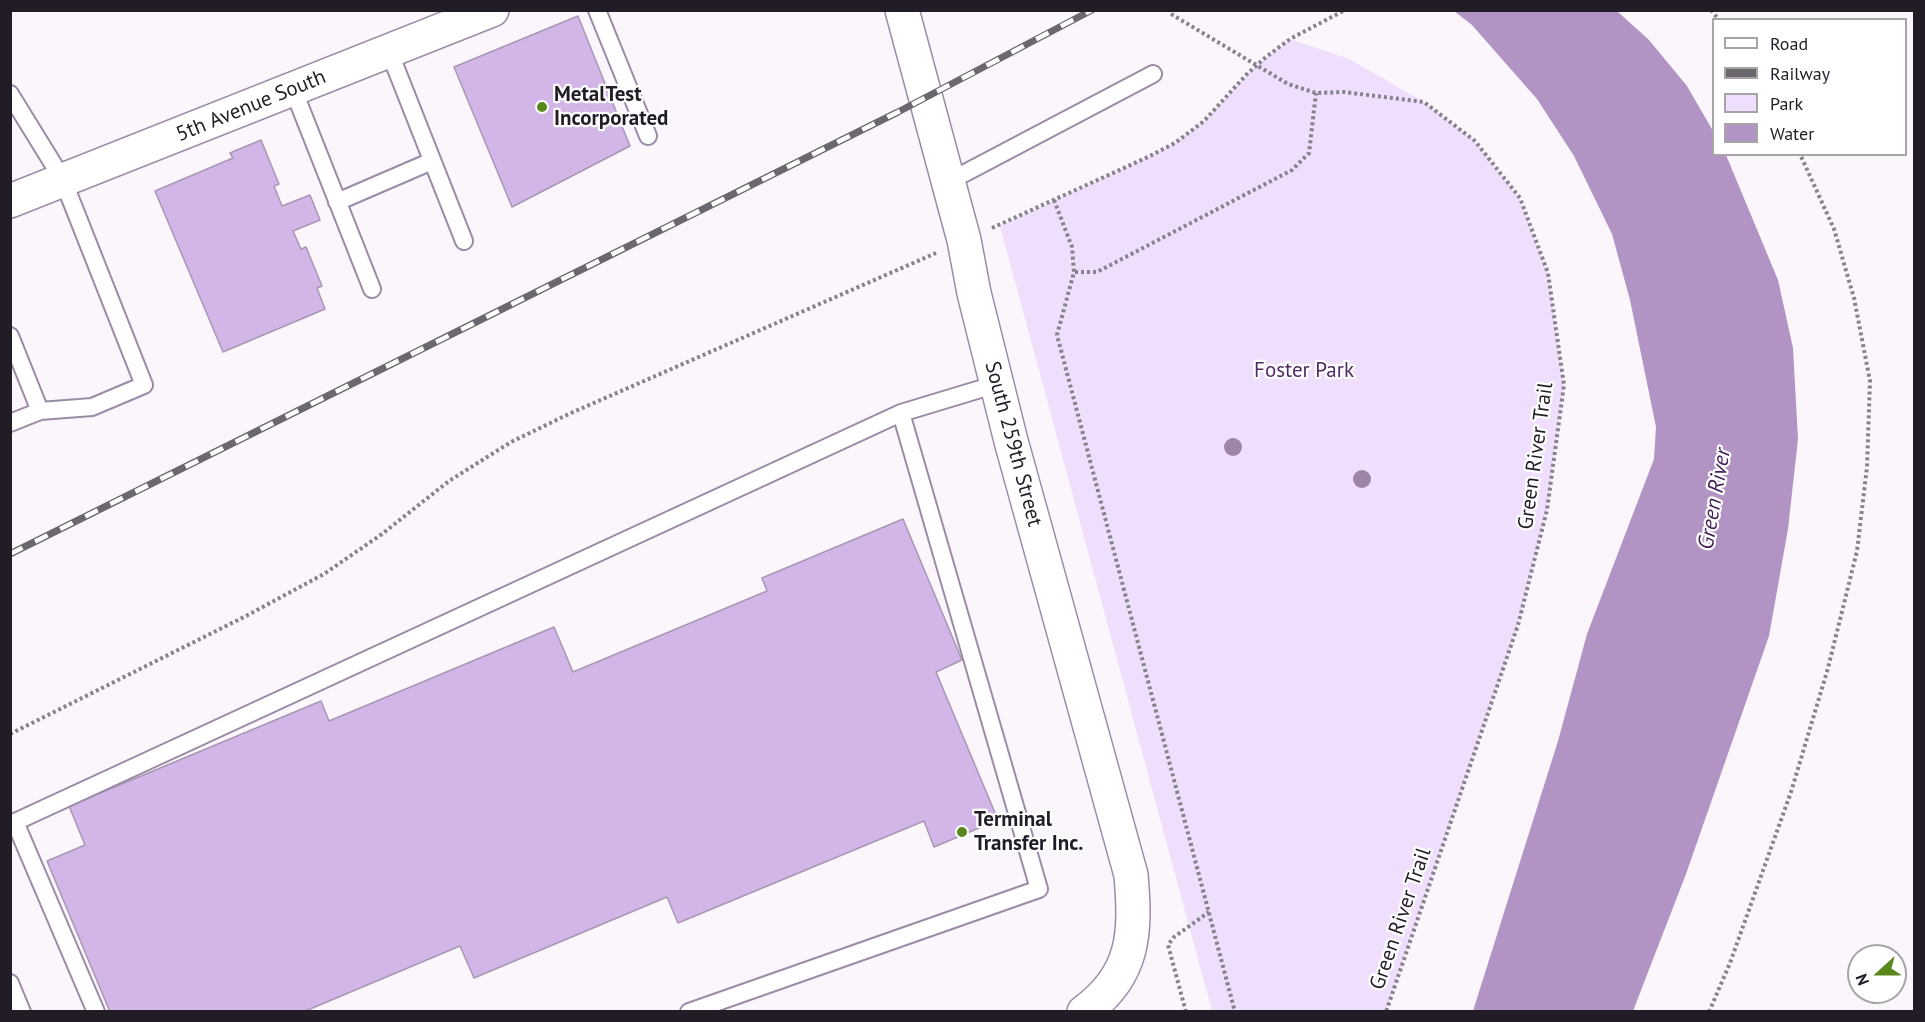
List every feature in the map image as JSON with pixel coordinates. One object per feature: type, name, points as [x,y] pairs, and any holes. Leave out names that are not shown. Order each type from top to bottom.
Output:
[{"type":"street","name":"5th Avenue South","points":[[10,201],[492,10]]},
{"type":"street","name":"South 259th Street","points":[[902,10],[964,240],[974,293],[997,384],[1131,875],[1133,928],[1128,956],[1108,992],[1084,1011]]},
{"type":"lane","points":[[597,10],[648,136]]},
{"type":"lane","points":[[389,51],[464,241]]},
{"type":"lane","points":[[948,182],[1154,74]]},
{"type":"lane","points":[[293,89],[372,289]]},
{"type":"lane","points":[[10,94],[63,180],[144,385],[92,407],[40,411],[10,423]]},
{"type":"lane","points":[[337,202],[432,161]]},
{"type":"lane","points":[[10,336],[40,411]]},
{"type":"lane","points":[[96,1011],[15,822],[901,413],[997,384]]},
{"type":"lane","points":[[689,1011],[738,1003],[1039,889],[901,413]]},
{"type":"lane","points":[[10,983],[22,1011]]},
{"type":"path","points":[[10,734],[246,616],[324,574],[382,534],[449,481],[511,442],[571,413],[1148,157],[1175,142],[1204,121],[1256,66],[1290,39],[1343,12]]},
{"type":"path","name":"Green River Trail","points":[[1171,14],[1288,84],[1316,93],[1344,92],[1424,102],[1475,141],[1520,198],[1548,273],[1564,385],[1547,510],[1518,625],[1386,1011]]},
{"type":"path","points":[[1074,272],[1096,272],[1292,170],[1309,153],[1316,93]]},
{"type":"path","points":[[1709,1011],[1730,963],[1791,792],[1828,668],[1857,551],[1867,467],[1870,381],[1854,298],[1834,229],[1801,156]]},
{"type":"path","points":[[1054,200],[1072,247],[1074,272],[1056,335],[1235,1011]]},
{"type":"path","points":[[1186,1011],[1168,945],[1174,937],[1209,912]]},
{"type":"green space","name":"Foster Park","points":[[1290,39],[1349,59],[1424,102],[1475,141],[1519,198],[1548,273],[1564,385],[1547,510],[1518,625],[1386,1011],[1212,1011],[1000,226],[1175,143],[1204,121],[1256,66]]},
{"type":"water","name":"Green River","points":[[1454,11],[1617,11],[1649,40],[1687,86],[1712,129],[1712,156],[1726,156],[1778,280],[1793,348],[1798,439],[1788,529],[1769,636],[1686,874],[1633,1011],[1473,1011],[1558,741],[1587,634],[1654,459],[1656,427],[1630,300],[1612,234],[1574,156],[1537,99],[1472,25]]},
{"type":"building","name":"MetalTest Incorporated","points":[[578,16],[630,146],[512,207],[454,67]]},
{"type":"building","points":[[261,140],[279,184],[274,186],[282,206],[310,195],[320,220],[293,231],[301,249],[306,247],[322,286],[317,288],[325,309],[223,352],[155,191],[233,158],[230,153]]},
{"type":"building","points":[[903,519],[962,660],[936,672],[998,820],[934,847],[924,821],[678,923],[667,897],[474,978],[460,946],[303,1012],[110,1012],[47,861],[85,845],[69,806],[321,701],[329,721],[554,627],[573,672],[767,591],[762,578]]},
{"type":"railway","points":[[10,554],[898,112],[1092,10]]},
{"type":"place","name":"MetalTest Incorporated","points":[[542,107]]},
{"type":"place","name":"Terminal Transfer Inc.","points":[[962,832]]}]
